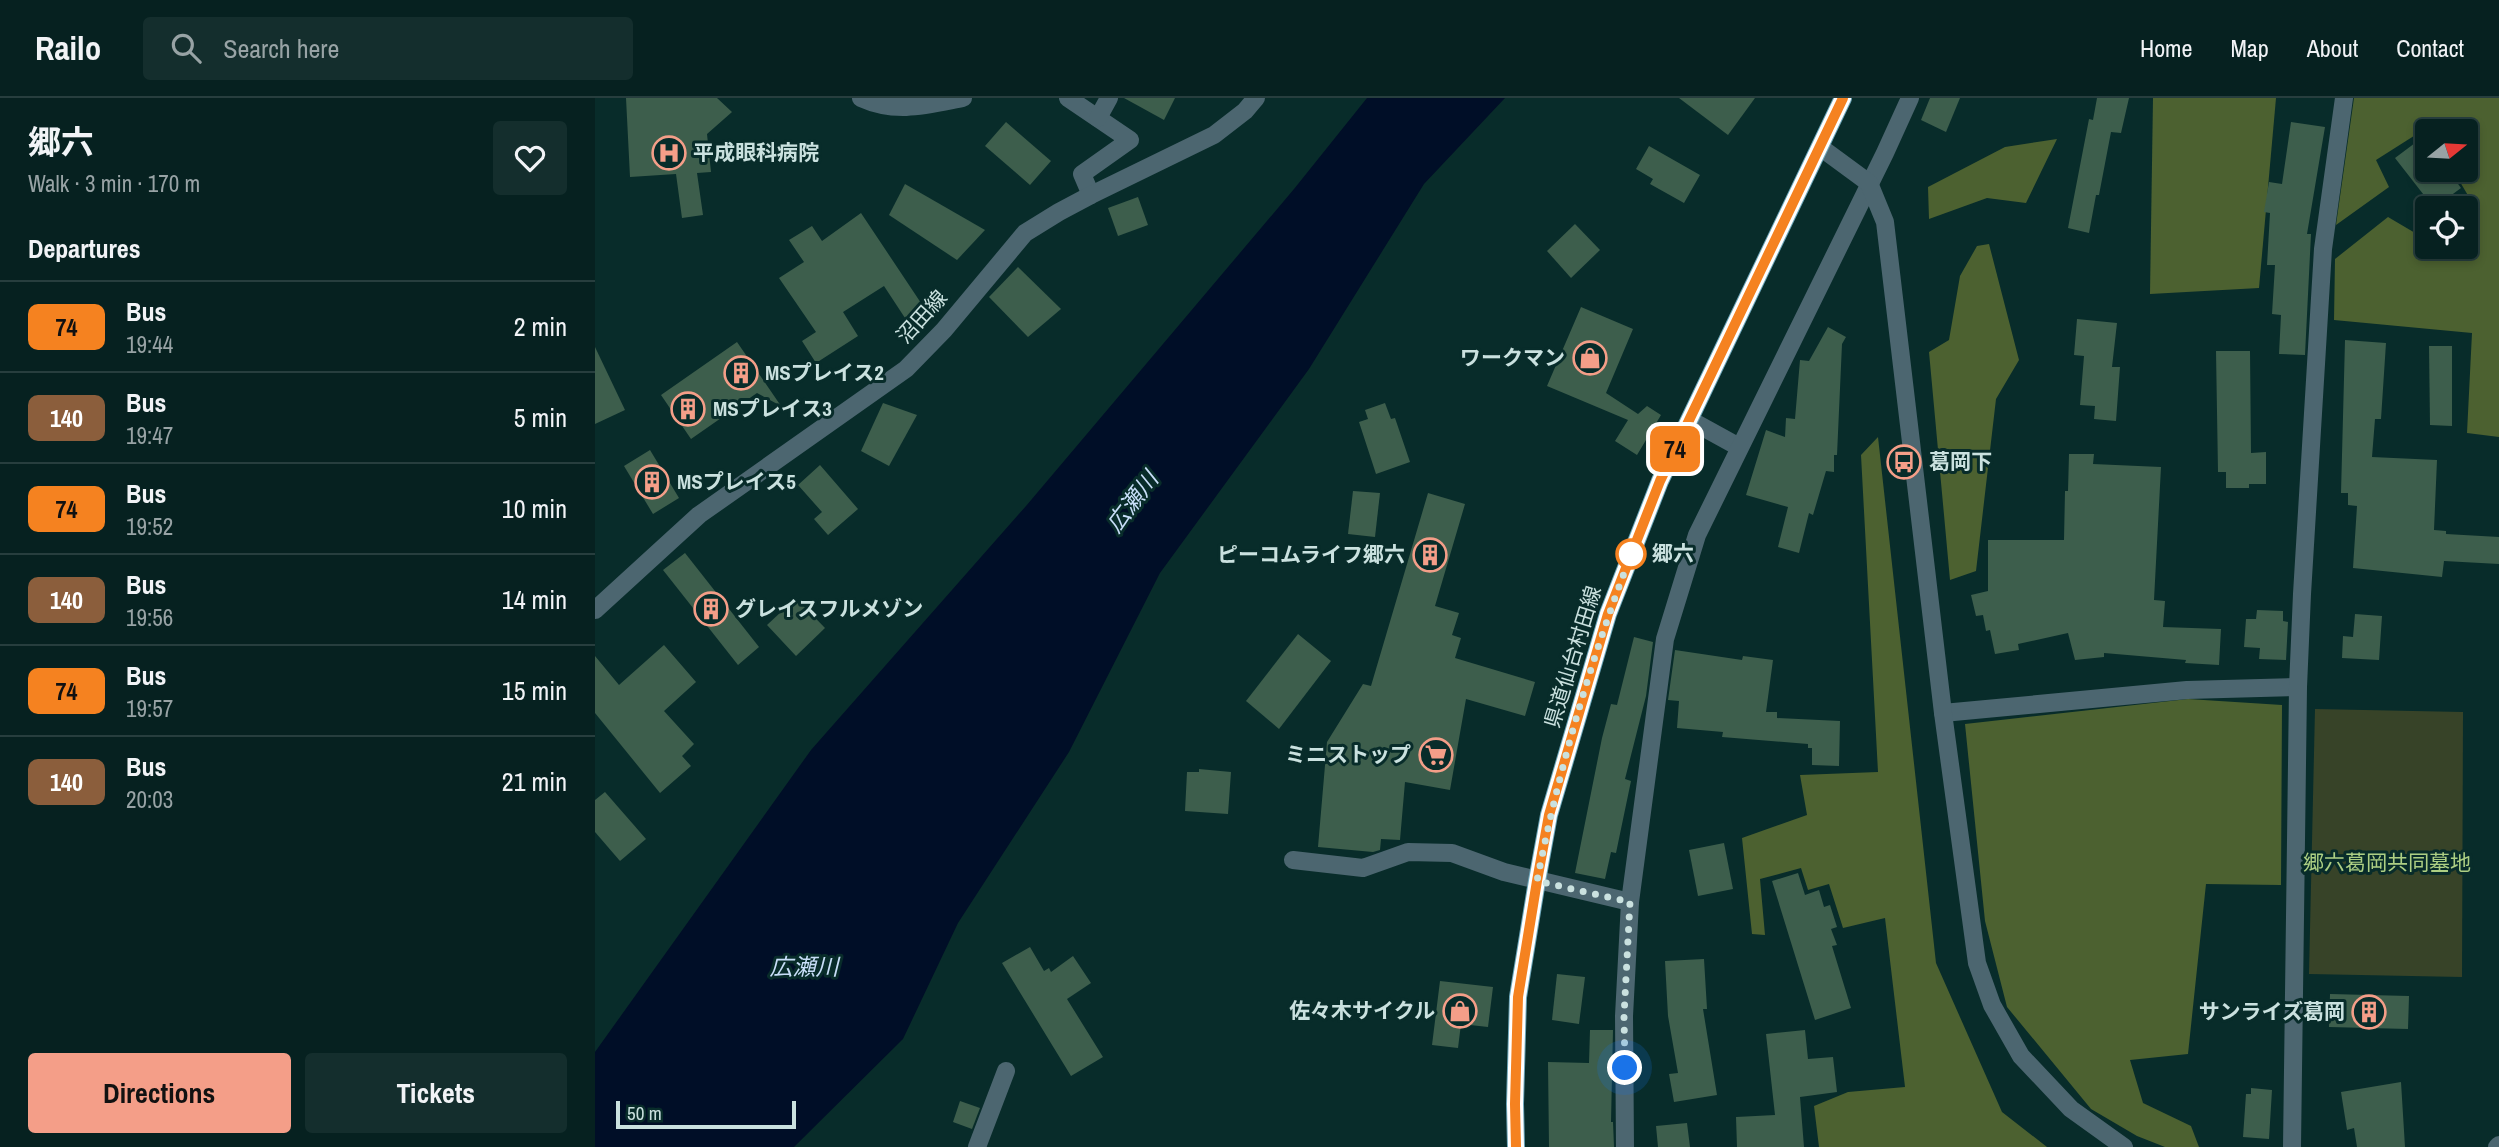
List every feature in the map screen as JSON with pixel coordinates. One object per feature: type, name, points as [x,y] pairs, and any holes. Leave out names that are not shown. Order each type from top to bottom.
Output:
[{"type":"main road","name":"県道仙台村田線","points":[[1516,1147],[1518,997],[1537,881],[1549,815],[1608,614],[1660,481],[1843,98]]},
{"type":"street","points":[[861,98],[900,109],[963,98]]},
{"type":"street","points":[[1068,98],[1130,140],[1082,174],[1091,195]]},
{"type":"street","points":[[1098,118],[1109,98]]},
{"type":"street","name":"沼田線","points":[[595,610],[699,515],[906,369],[944,330],[1025,233],[1091,195],[1214,135],[1245,111],[1256,98]]},
{"type":"street","points":[[1625,1147],[1624,1016],[1630,902],[1665,639],[1697,535],[1910,98]]},
{"type":"street","points":[[2292,1147],[2298,687],[2323,249],[2344,98]]},
{"type":"street","points":[[1820,146],[1869,183],[1885,222],[1943,713],[1977,963],[1993,1005],[2021,1056],[2070,1109],[2124,1147]]},
{"type":"street","points":[[1690,419],[1739,447]]},
{"type":"street","points":[[1943,713],[2187,690],[2298,687]]},
{"type":"street","points":[[1293,860],[1363,868],[1408,852],[1452,853],[1504,872],[1630,902]]},
{"type":"street","points":[[977,1147],[1006,1071]]},
{"type":"green space","points":[[2153,98],[2276,98],[2259,288],[2150,294]]},
{"type":"green space","points":[[2354,98],[2499,98],[2499,437],[2467,433],[2472,333],[2334,320],[2335,259],[2388,217],[2415,233],[2415,259],[2478,259],[2478,196],[2468,196],[2460,182],[2478,182],[2478,119],[2415,119],[2415,135],[2376,160],[2389,187],[2336,225]]},
{"type":"green space","points":[[2057,139],[2026,203],[1987,198],[1929,219],[1928,187],[2005,147]]},
{"type":"green space","points":[[1989,244],[2019,360],[1996,399],[1976,571],[1950,580],[1929,352],[1949,340],[1960,276],[1977,246]]},
{"type":"green space","points":[[1878,437],[1936,963],[2002,1112],[2047,1147],[1819,1147],[1814,1106],[1848,1092],[1905,1087],[1885,918],[1843,928],[1829,884],[1808,890],[1801,868],[1760,879],[1765,935],[1752,934],[1742,838],[1807,815],[1800,775],[1878,772],[1861,455]]},
{"type":"green space","points":[[2188,699],[2282,705],[2281,885],[2206,884],[2188,1054],[2130,1060],[2143,1103],[2191,1126],[2199,1147],[2165,1147],[2137,1136],[2091,1109],[2007,1007],[1985,921],[1965,724]]},
{"type":"green space","name":"郷六葛岡共同墓地","points":[[2315,709],[2463,712],[2462,977],[2309,974]]},
{"type":"water","name":"広瀬川","points":[[1367,98],[1505,98],[1424,184],[1309,369],[1160,573],[1069,752],[958,923],[903,1039],[794,1147],[595,1147],[595,1052],[811,750],[1026,506],[1294,189]]},
{"type":"building","name":"平成眼科病院","points":[[626,98],[717,98],[732,112],[707,134],[711,172],[697,173],[703,215],[682,218],[676,174],[630,177]]},
{"type":"building","points":[[1124,98],[1175,98],[1164,120]]},
{"type":"building","points":[[1679,98],[1755,98],[1728,135]]},
{"type":"building","points":[[1930,98],[1960,98],[1946,132],[1921,120]]},
{"type":"building","points":[[2097,98],[2129,98],[2121,133],[2111,132],[2089,233],[2068,228],[2089,119],[2093,120]]},
{"type":"building","points":[[1006,122],[1051,161],[1030,185],[985,146]]},
{"type":"building","points":[[2291,122],[2325,127],[2307,234],[2311,234],[2305,355],[2279,354],[2281,315],[2272,314],[2275,265],[2267,265],[2270,213],[2264,212],[2269,182],[2282,184]]},
{"type":"building","points":[[2415,143],[2415,182],[2457,182],[2461,188],[2450,196],[2425,196],[2395,158]]},
{"type":"building","points":[[1649,146],[1700,175],[1684,203],[1650,184],[1653,179],[1636,169]]},
{"type":"building","points":[[905,184],[985,230],[957,260],[889,215]]},
{"type":"building","points":[[1138,197],[1148,225],[1118,236],[1108,208]]},
{"type":"building","points":[[861,213],[923,306],[905,318],[884,286],[843,312],[858,336],[816,363],[802,341],[816,332],[779,278],[804,262],[789,240],[812,226],[822,241]]},
{"type":"building","points":[[1575,224],[1600,250],[1571,278],[1547,251]]},
{"type":"building","points":[[1018,267],[1061,309],[1028,337],[989,297]]},
{"type":"building","points":[[1581,307],[1633,329],[1606,393],[1638,414],[1647,406],[1661,415],[1637,455],[1615,441],[1628,420],[1547,386]]},
{"type":"building","points":[[2077,319],[2117,323],[2112,367],[2120,367],[2116,421],[2094,419],[2095,406],[2080,405],[2084,356],[2074,355]]},
{"type":"building","points":[[1828,327],[1846,337],[1842,344],[1837,455],[1834,455],[1834,472],[1826,471],[1813,515],[1809,513],[1799,553],[1778,547],[1788,507],[1746,495],[1766,430],[1785,437],[1786,418],[1795,419],[1800,360],[1809,361]]},
{"type":"building","points":[[2345,340],[2386,343],[2381,419],[2375,419],[2372,457],[2437,460],[2434,530],[2446,531],[2446,534],[2499,537],[2499,564],[2444,561],[2442,577],[2353,568],[2357,506],[2348,505],[2348,493],[2341,493]]},
{"type":"building","points":[[737,342],[781,406],[757,393],[691,439],[661,395]]},
{"type":"building","points":[[2429,346],[2452,346],[2452,426],[2430,425]]},
{"type":"building","points":[[595,347],[625,410],[595,424]]},
{"type":"building","points":[[2216,351],[2250,351],[2251,453],[2266,452],[2266,484],[2249,484],[2249,488],[2226,488],[2226,472],[2218,472]]},
{"type":"building","points":[[883,403],[917,415],[889,466],[861,451]]},
{"type":"building","points":[[1385,403],[1391,419],[1395,418],[1410,462],[1376,474],[1359,422],[1368,419],[1365,410]]},
{"type":"building","name":"MSプレイス5","points":[[650,450],[679,498],[653,514],[624,466]]},
{"type":"building","points":[[2069,454],[2094,454],[2093,464],[2161,467],[2154,600],[2165,601],[2163,627],[2221,629],[2219,665],[2104,653],[2104,657],[2075,660],[2068,633],[2018,644],[2019,650],[1995,654],[1990,630],[1986,631],[1983,615],[1976,616],[1971,595],[1988,591],[1988,540],[2064,540]]},
{"type":"building","points":[[820,465],[858,509],[828,535],[814,519],[822,512],[798,485]]},
{"type":"building","points":[[1353,491],[1380,493],[1375,537],[1348,534]]},
{"type":"building","points":[[1428,493],[1465,504],[1435,606],[1459,613],[1452,635],[1461,638],[1455,658],[1535,682],[1525,716],[1466,699],[1450,790],[1405,782],[1400,840],[1381,839],[1380,850],[1373,852],[1318,847],[1327,742],[1363,684],[1371,686]]},
{"type":"building","name":"グレイスフルメゾン","points":[[685,553],[759,647],[738,665],[663,570]]},
{"type":"building","points":[[796,598],[825,628],[796,656],[767,625]]},
{"type":"building","points":[[2257,610],[2283,611],[2283,621],[2288,622],[2286,660],[2259,659],[2260,648],[2244,647],[2246,619],[2256,619]]},
{"type":"building","points":[[2355,614],[2382,616],[2379,660],[2342,658],[2343,636],[2353,637]]},
{"type":"building","points":[[1298,634],[1331,661],[1279,729],[1246,701]]},
{"type":"building","points":[[1634,637],[1653,642],[1646,696],[1625,779],[1631,781],[1616,853],[1611,852],[1605,879],[1575,873],[1602,738],[1611,704],[1617,705]]},
{"type":"building","points":[[664,645],[696,682],[664,711],[694,744],[682,756],[691,766],[660,793],[595,713],[595,656],[619,685]]},
{"type":"building","points":[[1675,650],[1742,660],[1743,656],[1773,660],[1766,712],[1777,712],[1777,718],[1840,721],[1839,766],[1812,765],[1812,748],[1808,748],[1808,744],[1722,737],[1723,732],[1677,728],[1679,701],[1668,700]]},
{"type":"building","points":[[1199,769],[1231,772],[1228,814],[1185,811],[1187,772],[1199,772]]},
{"type":"building","points":[[605,792],[646,839],[620,861],[595,832],[595,800]]},
{"type":"building","points":[[1724,843],[1733,889],[1698,896],[1689,850]]},
{"type":"building","points":[[1798,873],[1805,895],[1819,890],[1824,907],[1830,905],[1837,927],[1831,929],[1837,945],[1832,946],[1851,1008],[1815,1020],[1772,881]]},
{"type":"building","points":[[1030,947],[1044,971],[1049,968],[1051,972],[1073,956],[1091,983],[1067,999],[1103,1057],[1071,1076],[1002,963]]},
{"type":"building","points":[[1704,959],[1707,1009],[1703,1009],[1717,1095],[1674,1102],[1669,1074],[1678,1073],[1668,1016],[1665,961]]},
{"type":"building","points":[[1557,974],[1585,977],[1579,1024],[1552,1020]]},
{"type":"building","points":[[1440,981],[1493,987],[1488,1027],[1461,1024],[1458,1048],[1432,1045]]},
{"type":"building","name":"サンライズ葛岡","points":[[2330,994],[2409,996],[2408,1029],[2329,1027]]},
{"type":"building","points":[[1590,1030],[1613,1030],[1611,1122],[1614,1147],[1549,1147],[1548,1062],[1589,1063]]},
{"type":"building","points":[[1805,1030],[1808,1059],[1833,1057],[1837,1092],[1800,1097],[1804,1147],[1737,1147],[1736,1117],[1775,1115],[1766,1034]]},
{"type":"building","points":[[2401,1082],[2405,1147],[2357,1147],[2354,1128],[2347,1130],[2341,1092]]},
{"type":"building","points":[[2251,1088],[2272,1090],[2269,1139],[2243,1137],[2246,1094],[2251,1094]]},
{"type":"building","points":[[960,1101],[980,1108],[972,1129],[953,1122]]},
{"type":"building","points":[[1687,1123],[1690,1147],[1658,1147],[1656,1126]]},
{"type":"bus line","name":"74","points":[[1516,1147],[1518,997],[1537,881],[1549,815],[1608,614],[1660,481],[1843,98]]},
{"type":"place","name":"平成眼科病院","points":[[669,153]]},
{"type":"place","name":"ワークマン","points":[[1590,358]]},
{"type":"place","name":"MSプレイス2","points":[[741,373]]},
{"type":"place","name":"MSプレイス3","points":[[688,409]]},
{"type":"place","name":"葛岡下","points":[[1904,462]]},
{"type":"place","name":"MSプレイス5","points":[[652,482]]},
{"type":"place","name":"郷六","points":[[1631,554]]},
{"type":"place","name":"ピーコムライフ郷六","points":[[1430,555]]},
{"type":"place","name":"グレイスフルメゾン","points":[[711,609]]},
{"type":"place","name":"ミニストップ","points":[[1436,755]]},
{"type":"place","name":"佐々木サイクル","points":[[1460,1011]]},
{"type":"place","name":"サンライズ葛岡","points":[[2369,1012]]},
{"type":"route","points":[[1625,1068],[1624,1016],[1630,902],[1537,881],[1549,815],[1608,614],[1634,547],[1631,554]]}]
